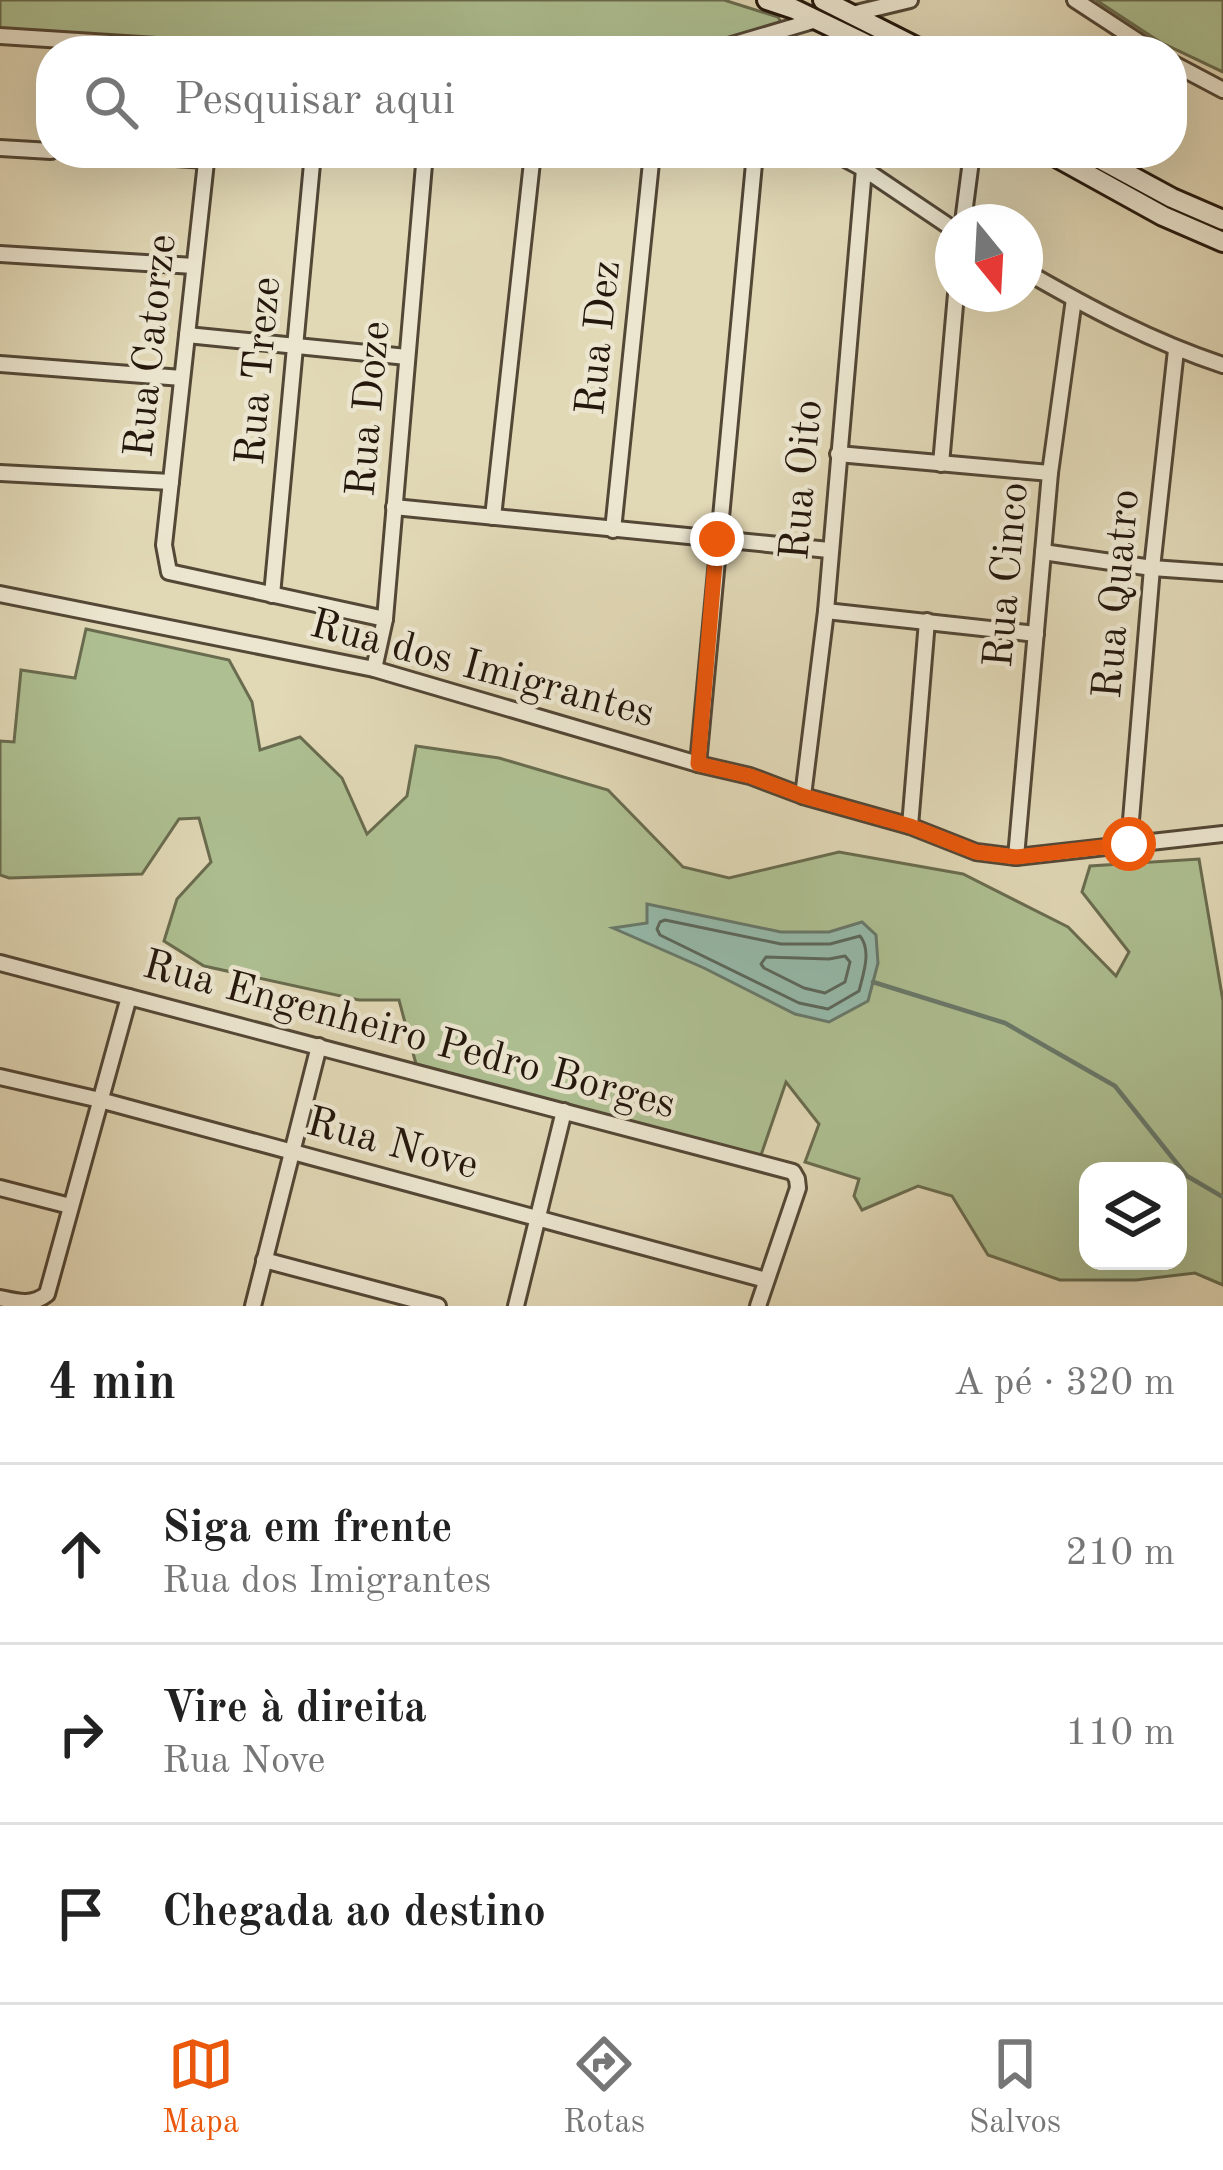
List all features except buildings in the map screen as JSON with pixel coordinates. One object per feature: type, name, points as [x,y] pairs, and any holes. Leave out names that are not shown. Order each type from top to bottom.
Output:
[{"type":"main road","points":[[767,0],[850,36]]},
{"type":"main road","points":[[823,0],[895,36]]},
{"type":"main road","points":[[1076,168],[1163,217],[1223,242]]},
{"type":"main road","points":[[1117,168],[1223,220]]},
{"type":"street","points":[[852,14],[910,0]]},
{"type":"street","points":[[1075,0],[1131,36]]},
{"type":"street","points":[[762,36],[816,20]]},
{"type":"street","points":[[0,36],[36,38]]},
{"type":"street","points":[[1187,73],[1223,90]]},
{"type":"street","points":[[0,148],[36,150]]},
{"type":"street","name":"Rua Catorze","points":[[206,168],[164,545],[169,572],[272,595]]},
{"type":"street","name":"Rua Treze","points":[[272,595],[312,168]]},
{"type":"street","name":"Rua Doze","points":[[374,669],[385,619],[424,168]]},
{"type":"street","points":[[493,517],[531,168]]},
{"type":"street","name":"Rua Dez","points":[[613,530],[650,168]]},
{"type":"street","points":[[698,764],[753,168]]},
{"type":"street","points":[[965,204],[970,168]]},
{"type":"street","points":[[864,169],[935,217]]},
{"type":"street","name":"Rua Oito","points":[[803,796],[826,611],[864,169]]},
{"type":"street","points":[[0,254],[194,266]]},
{"type":"street","points":[[1043,281],[1176,350],[1223,365]]},
{"type":"street","name":"Rua Cinco","points":[[1016,857],[1050,473],[1074,299]]},
{"type":"street","points":[[941,464],[954,312]]},
{"type":"street","points":[[187,335],[407,357]]},
{"type":"street","name":"Rua Quatro","points":[[1129,844],[1151,568],[1176,350]]},
{"type":"street","points":[[0,364],[182,378]]},
{"type":"street","points":[[838,454],[1050,473]]},
{"type":"street","points":[[0,473],[170,482]]},
{"type":"street","points":[[394,507],[829,550]]},
{"type":"street","points":[[1043,553],[1223,573]]},
{"type":"street","name":"Rua dos Imigrantes","points":[[0,594],[374,669],[750,776],[910,826],[976,852],[1016,857],[1223,833]]},
{"type":"street","points":[[272,595],[385,619]]},
{"type":"street","points":[[826,611],[1036,634]]},
{"type":"street","points":[[910,826],[927,620]]},
{"type":"street","name":"Rua Engenheiro Pedro Borges","points":[[0,963],[793,1172],[798,1188],[766,1280]]},
{"type":"street","points":[[0,1298],[25,1303],[46,1294],[129,997]]},
{"type":"street","points":[[253,1306],[319,1046]]},
{"type":"street","name":"Rua Nove","points":[[0,1077],[766,1280]]},
{"type":"street","points":[[516,1306],[564,1111]]},
{"type":"street","points":[[0,1188],[70,1206]]},
{"type":"street","points":[[264,1260],[438,1306]]},
{"type":"street","points":[[758,1306],[766,1280]]},
{"type":"shaded area","points":[[0,0],[724,0],[781,22],[776,29],[745,36],[88,36],[0,31]]},
{"type":"shaded area","points":[[1096,0],[1223,0],[1223,72],[1187,55],[1187,36],[1151,36]]},
{"type":"shaded area","points":[[86,629],[229,660],[252,702],[260,750],[300,737],[342,778],[367,834],[407,796],[416,746],[499,758],[608,790],[683,867],[729,878],[839,852],[963,874],[1068,927],[1116,976],[1129,952],[1082,892],[1090,866],[1199,859],[1223,1001],[1223,1285],[1195,1273],[1136,1280],[1060,1280],[988,1255],[952,1196],[918,1186],[862,1210],[854,1196],[859,1179],[805,1162],[819,1124],[786,1082],[760,1158],[416,1064],[399,1000],[359,1000],[204,966],[164,941],[177,899],[211,862],[199,818],[179,819],[142,874],[0,875],[0,741],[14,742],[21,670],[75,678]]},
{"type":"water","points":[[647,904],[781,932],[829,932],[862,922],[876,935],[878,963],[868,1001],[829,1022],[795,1014],[613,928],[647,923]]},
{"type":"waterway","points":[[873,982],[1005,1023],[1115,1086],[1187,1176],[1223,1197]]},
{"type":"route","points":[[717,539],[698,764],[910,826],[976,852],[1016,857],[1129,844]]}]
